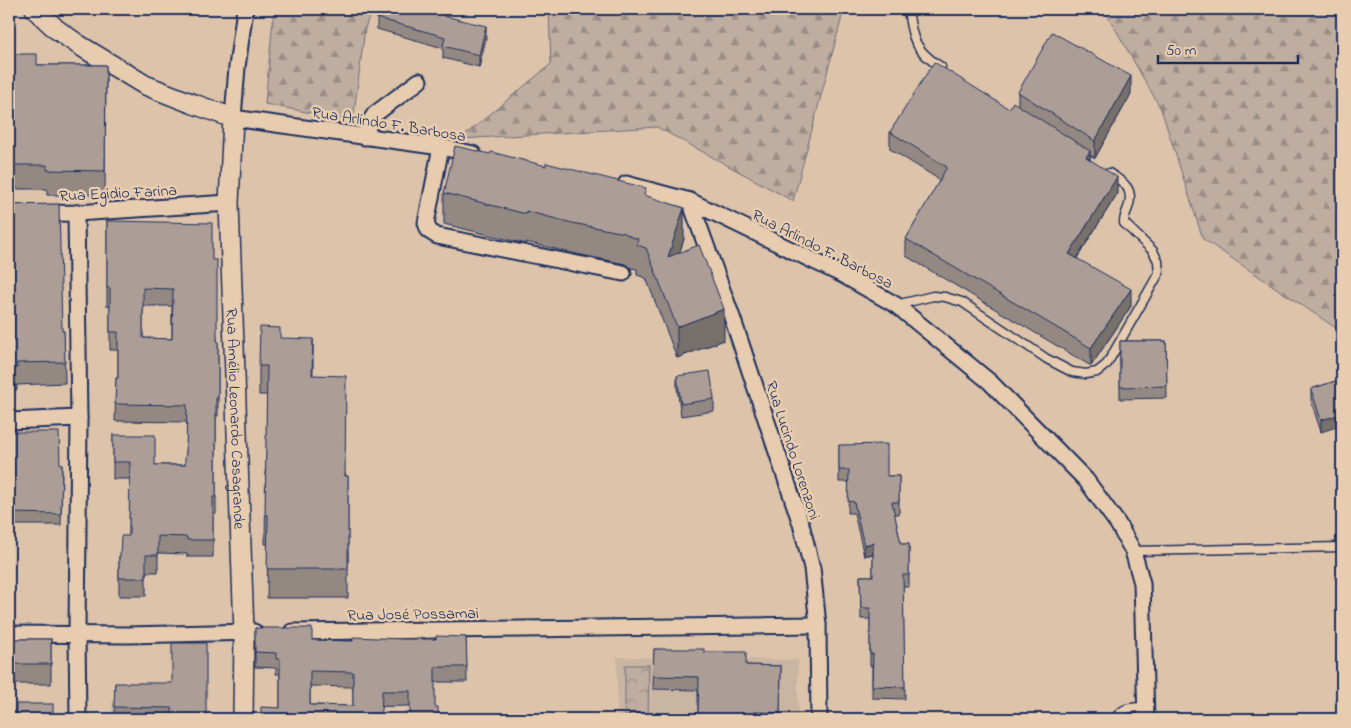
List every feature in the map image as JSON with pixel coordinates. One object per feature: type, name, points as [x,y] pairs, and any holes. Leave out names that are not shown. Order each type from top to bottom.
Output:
[{"type":"street","points":[[35,9],[56,29],[79,45],[145,85],[191,104],[233,118],[237,67],[245,9]]},
{"type":"street","points":[[365,137],[369,123],[375,114],[418,81]]},
{"type":"street","name":"Rua Arlindo F. Barbosa","points":[[233,118],[488,156]]},
{"type":"street","name":"Rua Amélio Leonardo Casagrande","points":[[233,118],[229,203],[244,632],[243,719]]},
{"type":"street","points":[[441,148],[426,223],[429,231],[437,236],[623,273]]},
{"type":"street","name":"Rua Arlindo F. Barbosa","points":[[614,181],[690,201],[843,275],[896,305],[990,382],[1086,480],[1118,524],[1133,551],[1142,583],[1146,713]]},
{"type":"street","name":"Rua Lucindo Lorenzoni","points":[[690,201],[733,320],[801,524],[812,568],[818,625],[819,719]]},
{"type":"street","name":"Rua Egidio Farina","points":[[9,214],[76,213],[229,203]]},
{"type":"street","points":[[76,213],[79,418],[78,719]]},
{"type":"street","points":[[9,421],[79,418]]},
{"type":"street","name":"Rua José Possamai","points":[[9,634],[818,625]]},
{"type":"lane","points":[[908,9],[910,29],[916,44],[932,62],[949,72]]},
{"type":"lane","points":[[896,305],[934,296],[962,302],[1047,359],[1072,372],[1086,374],[1097,372],[1107,364],[1160,273],[1158,261],[1153,251],[1124,223],[1130,202],[1130,193],[1126,184],[1100,168]]},
{"type":"lane","points":[[1133,551],[1342,547]]},
{"type":"lane","points":[[1115,719],[1124,709],[1146,713]]},
{"type":"shaded area","points":[[617,657],[798,660],[798,719],[617,719]]},
{"type":"green space","points":[[274,9],[372,9],[365,28],[353,121],[265,104]]},
{"type":"green space","points":[[549,9],[844,9],[793,201],[657,127],[460,139],[551,64]]},
{"type":"green space","points":[[1104,9],[1342,9],[1342,332],[1203,239],[1161,109]]},
{"type":"green space","points":[[625,665],[649,665],[648,719],[625,719]]},
{"type":"building","points":[[380,9],[446,9],[444,16],[486,26],[479,55],[443,46],[445,37],[377,18]]},
{"type":"building","points":[[1052,32],[1131,76],[1095,141],[1018,92]]},
{"type":"building","points":[[9,54],[37,54],[37,65],[106,65],[105,171],[47,170],[47,165],[9,165]]},
{"type":"building","points":[[934,62],[1009,109],[1013,102],[1090,151],[1086,157],[1117,177],[1069,254],[1131,289],[1091,348],[906,239],[947,167],[890,132]]},
{"type":"building","points":[[455,146],[490,154],[491,152],[546,166],[546,163],[646,188],[644,195],[684,208],[668,257],[699,245],[724,309],[677,327],[646,248],[637,245],[638,239],[625,233],[572,223],[526,211],[526,213],[522,213],[444,193]]},
{"type":"building","points":[[59,204],[62,331],[64,331],[65,362],[17,363],[17,368],[9,368],[9,205]]},
{"type":"building","points":[[107,221],[212,223],[212,260],[217,260],[218,341],[216,497],[213,497],[213,540],[187,540],[187,537],[158,536],[158,555],[146,555],[146,578],[119,578],[121,536],[129,536],[130,462],[113,462],[113,435],[155,435],[155,465],[185,465],[187,405],[115,404],[116,378],[118,378],[118,332],[110,332],[110,288],[107,288]],"holes":[[[143,288],[173,289],[172,339],[143,338]]]},
{"type":"building","points":[[260,327],[280,328],[280,338],[313,339],[312,375],[346,376],[345,476],[348,476],[348,569],[267,569],[268,515],[265,515],[267,366],[259,366]]},
{"type":"building","points":[[1120,341],[1166,341],[1167,386],[1120,387]]},
{"type":"building","points":[[710,371],[714,399],[681,404],[677,376]]},
{"type":"building","points":[[1342,379],[1342,414],[1321,420],[1311,389]]},
{"type":"building","points":[[9,432],[59,432],[60,464],[62,464],[61,514],[9,513]]},
{"type":"building","points":[[887,444],[887,476],[899,476],[899,502],[892,502],[901,544],[909,544],[909,575],[903,575],[905,687],[872,686],[873,654],[870,654],[870,608],[861,608],[860,576],[873,576],[873,543],[864,545],[854,502],[848,501],[849,470],[839,470],[839,445]]},
{"type":"building","points":[[1342,509],[1342,529],[1339,510]]},
{"type":"building","points":[[255,628],[312,628],[312,640],[353,641],[353,637],[436,639],[436,636],[466,637],[467,667],[435,667],[435,707],[438,707],[438,719],[410,719],[410,691],[382,691],[381,719],[261,719],[261,707],[280,708],[280,659],[276,659],[276,653],[255,652]],"holes":[[[310,671],[353,672],[353,706],[310,705]]]},
{"type":"building","points":[[9,639],[51,639],[51,664],[9,664]]},
{"type":"building","points":[[172,643],[206,643],[206,714],[213,714],[213,719],[172,719],[172,708],[114,707],[115,683],[172,683]]},
{"type":"building","points":[[654,649],[704,649],[704,652],[746,652],[746,665],[781,666],[780,713],[754,712],[754,719],[628,719],[629,713],[698,715],[699,677],[653,676]]},
{"type":"building","points":[[16,704],[53,704],[53,719],[16,719]]}]
